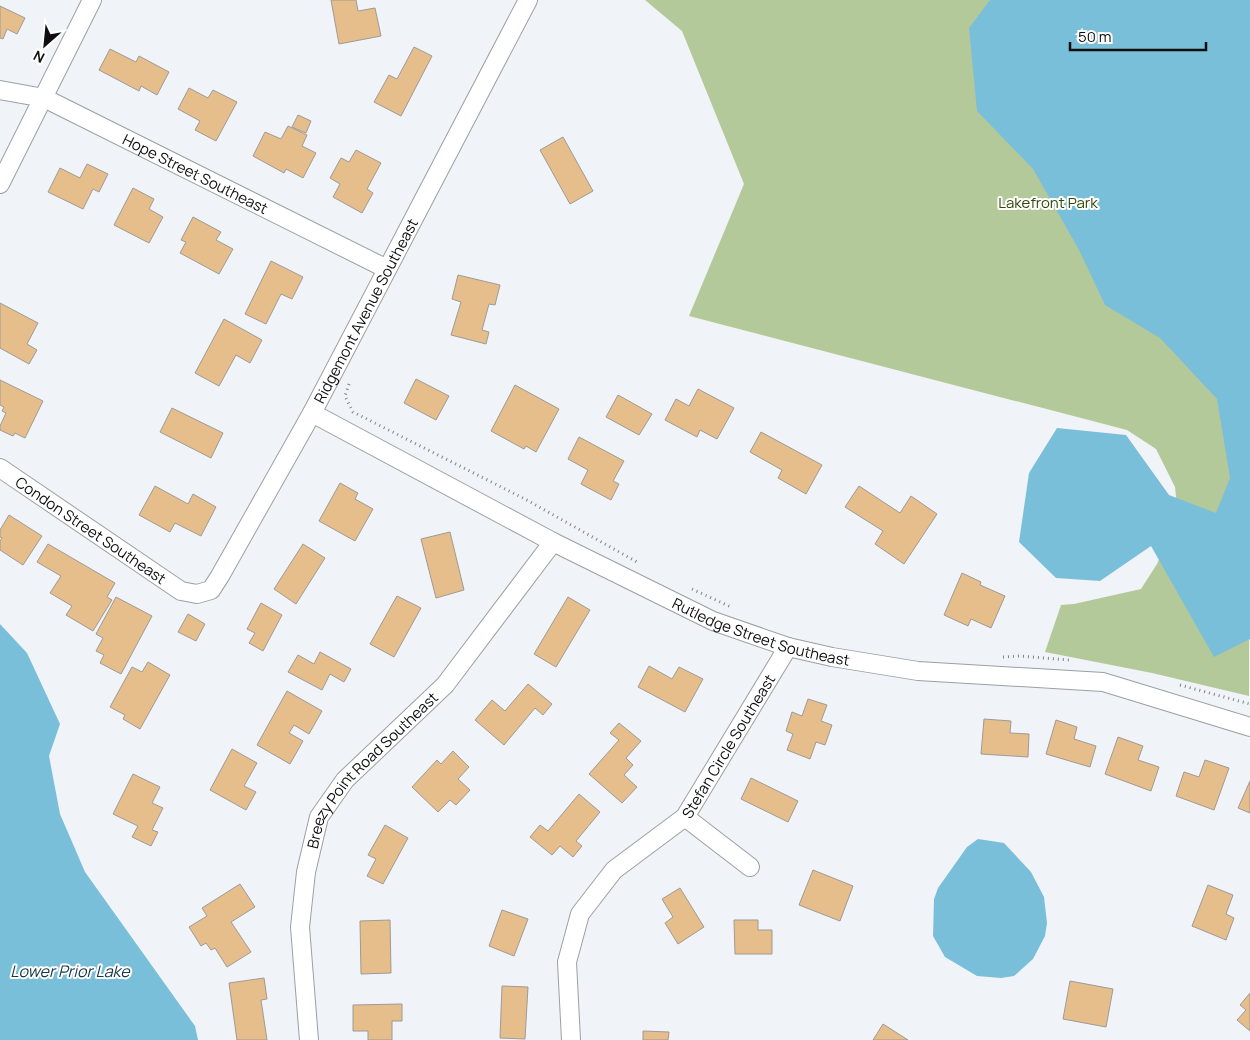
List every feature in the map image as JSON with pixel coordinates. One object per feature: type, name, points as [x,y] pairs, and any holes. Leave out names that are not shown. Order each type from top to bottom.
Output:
[{"type":"street","points":[[0,184],[92,0]]},
{"type":"street","name":"Ridgemont Avenue Southeast","points":[[181,591],[197,594],[211,590],[225,568],[312,414],[528,0]]},
{"type":"street","name":"Hope Street Southeast","points":[[0,90],[44,98],[388,270]]},
{"type":"street","name":"Rutledge Street Southeast","points":[[312,414],[554,542],[713,621],[788,647],[832,657],[918,671],[1103,682],[1250,727]]},
{"type":"street","name":"Condon Street Southeast","points":[[0,468],[181,591]]},
{"type":"street","name":"Breezy Point Road Southeast","points":[[309,1040],[300,928],[306,872],[319,817],[345,780],[445,685],[554,542]]},
{"type":"street","name":"Stefan Circle Southeast","points":[[571,1040],[568,962],[580,914],[614,870],[684,818],[788,647]]},
{"type":"street","points":[[684,818],[750,867]]},
{"type":"path","points":[[353,376],[345,396],[353,412],[525,499],[638,562]]},
{"type":"path","points":[[690,588],[740,611]]},
{"type":"path","points":[[1000,657],[1019,656],[1077,661]]},
{"type":"path","points":[[1179,685],[1250,704]]},
{"type":"green space","name":"Lakefront Park","points":[[645,0],[1250,0],[1249,696],[1152,673],[1045,652],[1061,605],[1074,604],[1141,589],[1157,564],[1178,516],[1175,487],[1156,449],[1127,430],[689,316],[744,184],[682,31]]},
{"type":"water","points":[[990,0],[1250,0],[1250,639],[1214,657],[1151,546],[1100,581],[1056,578],[1019,542],[1029,473],[1057,428],[1126,435],[1169,495],[1216,513],[1230,478],[1217,399],[1160,338],[1105,305],[1079,250],[1033,169],[977,111],[969,28]]},
{"type":"water","name":"Lower Prior Lake","points":[[0,624],[27,653],[60,724],[49,756],[60,814],[85,872],[195,1026],[198,1040],[0,1040]]},
{"type":"water","points":[[978,839],[1004,843],[1031,872],[1044,897],[1047,923],[1045,936],[1033,959],[1014,976],[1001,978],[977,976],[945,957],[933,936],[934,899],[938,888],[967,847]]},
{"type":"building","points":[[331,0],[356,0],[358,11],[375,8],[381,36],[339,44]]},
{"type":"building","points":[[0,6],[25,18],[17,34],[7,29],[3,39],[0,38]]},
{"type":"building","points":[[414,47],[432,56],[401,116],[374,102],[389,75],[397,79]]},
{"type":"building","points":[[110,49],[136,62],[139,56],[169,72],[157,95],[141,86],[139,91],[99,70]]},
{"type":"building","points":[[189,88],[208,98],[213,90],[237,102],[216,141],[195,130],[200,121],[178,109]]},
{"type":"building","points":[[298,115],[311,121],[306,133],[292,127]]},
{"type":"building","points":[[288,126],[307,135],[302,146],[316,153],[303,178],[286,169],[284,173],[253,156],[265,132],[281,139]]},
{"type":"building","points":[[563,137],[593,191],[570,204],[540,150]]},
{"type":"building","points":[[356,150],[381,163],[367,189],[373,193],[362,213],[333,197],[340,184],[330,178],[341,158],[349,162]]},
{"type":"building","points":[[87,164],[108,174],[99,192],[93,189],[83,209],[48,192],[60,168],[80,178]]},
{"type":"building","points":[[133,188],[154,199],[149,209],[163,217],[149,243],[114,225]]},
{"type":"building","points":[[193,217],[221,232],[216,240],[233,249],[219,274],[180,253],[186,242],[181,240]]},
{"type":"building","points":[[271,261],[303,277],[292,299],[281,294],[266,324],[245,314]]},
{"type":"building","points":[[458,275],[500,285],[495,305],[489,304],[482,330],[489,332],[486,344],[451,335],[461,302],[452,299]]},
{"type":"building","points":[[0,303],[38,323],[27,344],[37,350],[29,364],[0,348]]},
{"type":"building","points":[[224,319],[262,340],[250,363],[236,355],[219,386],[195,373]]},
{"type":"building","points":[[416,379],[449,396],[436,420],[404,403]]},
{"type":"building","points":[[0,380],[43,401],[25,438],[15,433],[13,436],[0,430],[6,413],[2,411],[4,407],[0,405]]},
{"type":"building","points":[[515,385],[559,409],[536,452],[526,446],[524,449],[491,431]]},
{"type":"building","points":[[698,389],[734,408],[717,439],[700,430],[697,437],[665,420],[676,399],[689,406]]},
{"type":"building","points":[[618,395],[652,414],[639,435],[606,417]]},
{"type":"building","points":[[172,408],[223,433],[211,458],[160,432]]},
{"type":"building","points":[[761,432],[822,465],[806,494],[778,478],[782,470],[750,452]]},
{"type":"building","points":[[579,437],[624,461],[613,481],[619,484],[611,500],[581,484],[588,470],[568,459]]},
{"type":"building","points":[[340,483],[358,493],[355,499],[373,509],[355,541],[319,521]]},
{"type":"building","points":[[155,486],[188,504],[193,494],[216,507],[201,536],[175,523],[170,532],[139,515]]},
{"type":"building","points":[[859,486],[900,513],[911,496],[937,514],[904,564],[875,544],[883,531],[845,507]]},
{"type":"building","points":[[9,515],[42,536],[23,565],[0,550],[2,538],[0,537],[0,530]]},
{"type":"building","points":[[450,532],[464,590],[436,598],[421,539]]},
{"type":"building","points":[[48,544],[115,583],[107,597],[112,600],[93,631],[66,615],[72,606],[50,593],[61,576],[37,562]]},
{"type":"building","points":[[303,544],[325,558],[296,604],[274,589]]},
{"type":"building","points":[[962,573],[981,582],[980,585],[1005,596],[991,628],[971,619],[968,626],[944,615]]},
{"type":"building","points":[[397,596],[421,608],[394,657],[370,644]]},
{"type":"building","points":[[116,597],[152,616],[121,674],[100,663],[104,655],[96,651],[103,638],[96,634]]},
{"type":"building","points":[[568,597],[590,610],[556,667],[534,654]]},
{"type":"building","points":[[261,603],[282,615],[263,651],[249,643],[255,633],[247,629]]},
{"type":"building","points":[[188,614],[205,624],[196,641],[178,632]]},
{"type":"building","points":[[320,652],[351,669],[344,682],[330,674],[322,690],[288,672],[298,655],[314,664]]},
{"type":"building","points":[[148,662],[170,675],[140,729],[123,719],[125,715],[110,707],[132,667],[142,672]]},
{"type":"building","points":[[649,666],[672,679],[679,667],[703,679],[685,712],[638,687]]},
{"type":"building","points":[[528,684],[552,704],[543,715],[535,708],[504,745],[475,720],[492,700],[505,711]]},
{"type":"building","points":[[287,691],[322,711],[309,734],[294,725],[289,733],[303,741],[290,764],[257,745]]},
{"type":"building","points":[[808,699],[827,705],[821,721],[832,725],[825,745],[816,742],[810,759],[787,750],[793,734],[786,731],[792,712],[802,716]]},
{"type":"building","points":[[984,719],[1011,721],[1010,733],[1029,734],[1028,757],[981,754]]},
{"type":"building","points":[[1056,720],[1077,727],[1074,739],[1096,746],[1090,767],[1046,754]]},
{"type":"building","points":[[619,723],[641,741],[626,758],[633,765],[624,775],[637,787],[622,803],[589,774],[619,740],[610,733]]},
{"type":"building","points":[[1118,737],[1143,746],[1138,760],[1159,767],[1151,791],[1105,774]]},
{"type":"building","points":[[232,749],[257,763],[244,786],[256,792],[246,810],[210,790]]},
{"type":"building","points":[[453,751],[469,767],[458,779],[470,790],[456,805],[450,800],[438,812],[412,787],[437,760],[441,764]]},
{"type":"building","points":[[1205,760],[1229,768],[1214,810],[1176,796],[1184,772],[1199,777]]},
{"type":"building","points":[[133,774],[160,787],[152,803],[163,808],[152,830],[158,832],[151,846],[132,837],[138,826],[113,814]]},
{"type":"building","points":[[751,778],[798,801],[788,822],[741,799]]},
{"type":"building","points":[[1250,781],[1250,813],[1238,808]]},
{"type":"building","points":[[579,794],[600,812],[576,841],[582,846],[573,857],[560,846],[552,855],[530,837],[540,825],[548,831]]},
{"type":"building","points":[[385,825],[408,838],[383,884],[367,876],[376,859],[368,855]]},
{"type":"building","points":[[813,870],[853,886],[840,921],[799,905]]},
{"type":"building","points":[[240,884],[255,907],[231,922],[251,952],[227,967],[215,948],[211,950],[206,943],[201,946],[189,927],[207,916],[202,908]]},
{"type":"building","points":[[1208,885],[1233,895],[1226,914],[1234,918],[1226,940],[1192,926]]},
{"type":"building","points":[[680,888],[704,927],[678,944],[665,923],[673,917],[662,899]]},
{"type":"building","points":[[502,910],[528,919],[514,956],[489,946]]},
{"type":"building","points":[[390,920],[391,973],[361,974],[360,921]]},
{"type":"building","points":[[734,920],[758,920],[758,930],[772,930],[772,954],[735,954]]},
{"type":"building","points":[[264,978],[267,999],[261,1000],[267,1040],[237,1040],[229,983]]},
{"type":"building","points":[[1070,981],[1113,989],[1106,1027],[1063,1019]]},
{"type":"building","points":[[502,986],[528,987],[525,1039],[500,1038]]},
{"type":"building","points":[[1250,993],[1250,1031],[1237,1020],[1246,1010],[1240,1005]]},
{"type":"building","points":[[402,1004],[402,1021],[392,1021],[392,1040],[368,1040],[368,1031],[353,1031],[353,1005]]},
{"type":"building","points":[[883,1024],[908,1040],[873,1040]]},
{"type":"building","points":[[643,1031],[669,1032],[668,1040],[643,1040]]}]
